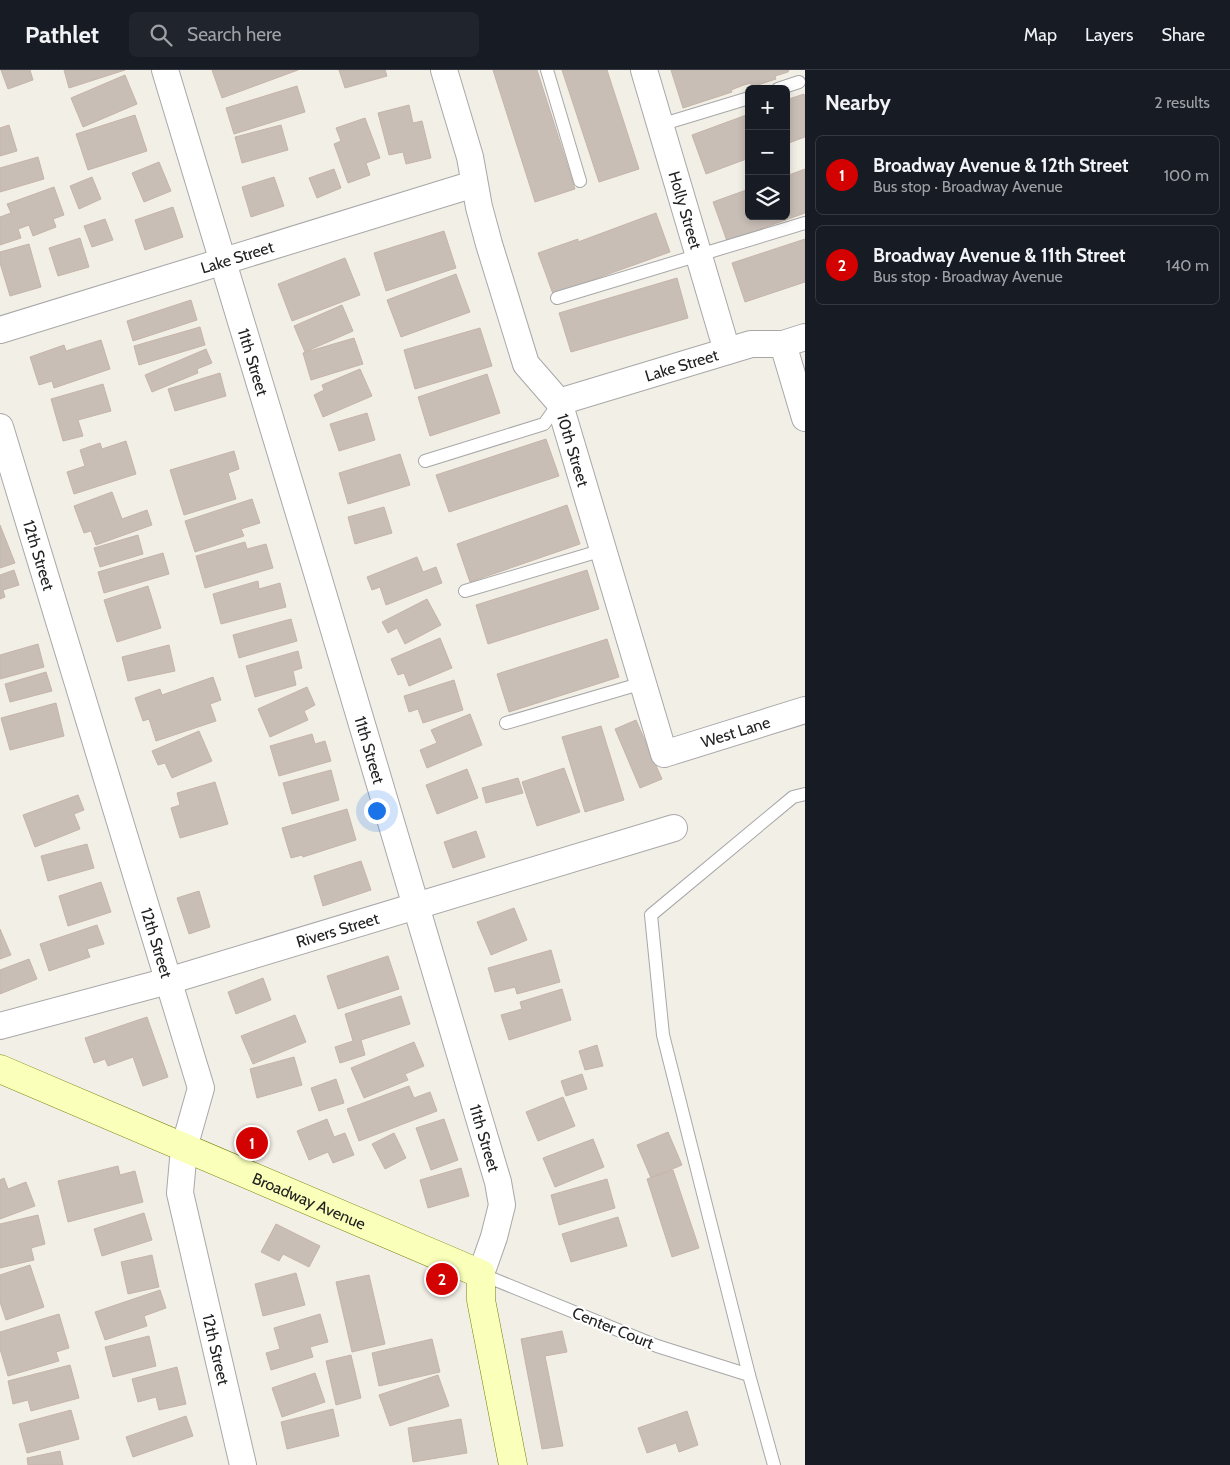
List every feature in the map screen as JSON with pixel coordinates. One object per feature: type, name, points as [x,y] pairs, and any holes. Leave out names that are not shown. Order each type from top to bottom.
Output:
[{"type":"street","name":"11th Street","points":[[165,70],[221,262],[317,571],[498,1182],[502,1206],[494,1237],[480,1274],[481,1300],[513,1465]]},
{"type":"street","name":"10th Street","points":[[444,70],[470,158],[474,184],[489,244],[526,364],[559,402],[664,754]]},
{"type":"street","name":"Holly Street","points":[[644,70],[727,351]]},
{"type":"street","name":"Lake Street","points":[[0,330],[474,184]]},
{"type":"street","name":"Lake Street","points":[[559,402],[751,344],[794,341]]},
{"type":"street","points":[[794,341],[805,418]]},
{"type":"street","name":"12th Street","points":[[0,427],[201,1088],[184,1148],[180,1193],[243,1465]]},
{"type":"street","name":"West Lane","points":[[664,754],[805,710]]},
{"type":"street","name":"Rivers Street","points":[[11,1022],[168,981],[674,828]]},
{"type":"street","name":"Broadway Avenue","points":[[0,1070],[480,1274]]},
{"type":"lane","points":[[547,70],[580,182]]},
{"type":"lane","points":[[790,85],[799,82]]},
{"type":"lane","points":[[660,125],[745,99]]},
{"type":"lane","points":[[556,298],[805,223]]},
{"type":"lane","points":[[426,461],[544,424],[559,402]]},
{"type":"lane","points":[[465,591],[603,550]]},
{"type":"lane","points":[[506,723],[643,683]]},
{"type":"lane","points":[[774,1465],[749,1375],[662,1035],[651,914],[793,797],[805,794]]},
{"type":"lane","name":"Center Court","points":[[480,1274],[657,1346],[749,1375]]},
{"type":"building","points":[[1,70],[30,70],[33,80],[8,89]]},
{"type":"building","points":[[64,70],[125,70],[69,88]]},
{"type":"building","points":[[212,70],[298,70],[222,98]]},
{"type":"building","points":[[339,70],[385,70],[387,76],[345,88]]},
{"type":"building","points":[[493,70],[537,70],[575,189],[535,202]]},
{"type":"building","points":[[562,70],[607,70],[639,169],[599,182]]},
{"type":"building","points":[[671,70],[789,70],[775,76],[776,79],[758,85],[752,85],[751,83],[744,85],[731,90],[732,92],[683,108]]},
{"type":"building","points":[[125,75],[137,104],[83,127],[71,98]]},
{"type":"building","points":[[297,86],[305,112],[234,134],[226,108]]},
{"type":"building","points":[[804,94],[805,98],[805,137],[790,143],[790,130],[790,99]]},
{"type":"building","points":[[409,105],[413,123],[422,121],[431,158],[406,164],[403,152],[389,155],[378,113]]},
{"type":"building","points":[[135,115],[147,151],[88,170],[76,134]]},
{"type":"building","points":[[745,115],[745,159],[706,174],[692,135]]},
{"type":"building","points":[[365,118],[380,158],[366,163],[370,175],[348,183],[334,144],[341,141],[336,128]]},
{"type":"building","points":[[9,125],[17,151],[0,156],[0,128]]},
{"type":"building","points":[[281,125],[288,150],[242,163],[235,137]]},
{"type":"building","points":[[38,157],[44,179],[0,192],[0,168]]},
{"type":"building","points":[[159,162],[171,191],[144,202],[132,173]]},
{"type":"building","points":[[334,169],[341,188],[317,198],[309,178]]},
{"type":"building","points":[[805,169],[805,213],[790,218],[790,175]]},
{"type":"building","points":[[92,177],[101,199],[79,209],[70,186]]},
{"type":"building","points":[[274,177],[284,206],[251,217],[242,187]]},
{"type":"building","points":[[54,187],[64,215],[53,219],[56,227],[33,236],[29,225],[18,229],[21,238],[0,245],[0,217],[11,213],[7,204]]},
{"type":"building","points":[[745,190],[745,220],[786,220],[727,241],[713,202]]},
{"type":"building","points":[[173,207],[183,237],[145,250],[135,220]]},
{"type":"building","points":[[656,213],[670,252],[553,294],[538,253],[578,239],[578,242]]},
{"type":"building","points":[[105,219],[113,240],[92,247],[84,226]]},
{"type":"building","points":[[444,231],[456,268],[386,291],[374,253]]},
{"type":"building","points":[[80,238],[89,267],[58,276],[49,248]]},
{"type":"building","points":[[805,239],[805,282],[745,302],[732,263]]},
{"type":"building","points":[[29,244],[41,287],[10,296],[0,263],[0,252]]},
{"type":"building","points":[[345,258],[360,295],[292,321],[278,284]]},
{"type":"building","points":[[456,274],[470,312],[401,337],[387,300]]},
{"type":"building","points":[[677,278],[688,318],[571,352],[559,313]]},
{"type":"building","points":[[191,300],[197,320],[133,341],[127,321]]},
{"type":"building","points":[[342,305],[353,331],[305,352],[294,326]]},
{"type":"building","points":[[200,327],[205,345],[139,365],[134,346]]},
{"type":"building","points":[[480,328],[492,366],[415,389],[404,350]]},
{"type":"building","points":[[354,338],[363,364],[311,380],[303,353]]},
{"type":"building","points":[[101,340],[110,369],[54,388],[52,381],[39,385],[30,357],[64,345],[66,351]]},
{"type":"building","points":[[206,349],[212,363],[197,369],[198,373],[152,392],[145,375]]},
{"type":"building","points":[[360,369],[372,396],[323,417],[314,395],[324,390],[322,385]]},
{"type":"building","points":[[220,373],[226,396],[175,411],[168,389]]},
{"type":"building","points":[[487,374],[500,413],[430,436],[418,397]]},
{"type":"building","points":[[103,384],[111,411],[78,420],[83,436],[63,441],[51,399]]},
{"type":"building","points":[[367,413],[375,440],[339,451],[330,424]]},
{"type":"building","points":[[546,439],[559,476],[449,512],[436,475]]},
{"type":"building","points":[[126,441],[136,474],[74,494],[67,472],[85,466],[80,450],[100,443],[102,449]]},
{"type":"building","points":[[234,451],[239,469],[228,473],[236,499],[184,515],[170,470]]},
{"type":"building","points":[[400,454],[410,485],[348,504],[339,473]]},
{"type":"building","points":[[112,492],[122,519],[147,510],[152,525],[96,545],[91,531],[84,533],[74,506]]},
{"type":"building","points":[[252,499],[260,523],[241,529],[244,536],[195,552],[185,521]]},
{"type":"building","points":[[567,505],[580,544],[470,582],[457,544]]},
{"type":"building","points":[[384,507],[392,533],[355,544],[348,517]]},
{"type":"building","points":[[0,525],[15,563],[0,568]]},
{"type":"building","points":[[138,535],[143,554],[100,567],[94,548]]},
{"type":"building","points":[[245,542],[247,549],[266,544],[273,568],[205,588],[196,556]]},
{"type":"building","points":[[163,553],[169,574],[104,593],[98,572]]},
{"type":"building","points":[[417,557],[423,572],[436,567],[442,583],[386,605],[380,587],[372,590],[367,577]]},
{"type":"building","points":[[14,570],[19,585],[3,590],[5,597],[0,599],[0,575]]},
{"type":"building","points":[[587,570],[599,609],[488,644],[476,605]]},
{"type":"building","points":[[258,581],[259,589],[280,583],[286,607],[221,624],[213,594]]},
{"type":"building","points":[[148,586],[161,628],[117,642],[104,600]]},
{"type":"building","points":[[427,599],[441,625],[405,644],[397,628],[388,633],[382,622]]},
{"type":"building","points":[[291,619],[297,641],[239,658],[233,635]]},
{"type":"building","points":[[440,638],[452,668],[409,686],[404,673],[398,675],[391,659]]},
{"type":"building","points":[[607,639],[619,677],[509,712],[497,674]]},
{"type":"building","points":[[38,644],[44,667],[0,679],[0,655]]},
{"type":"building","points":[[169,645],[175,671],[128,681],[122,657]]},
{"type":"building","points":[[298,651],[302,668],[293,671],[296,685],[255,697],[246,666]]},
{"type":"building","points":[[46,672],[52,691],[10,702],[5,684]]},
{"type":"building","points":[[213,677],[221,700],[210,704],[216,721],[156,741],[149,719],[143,721],[135,698],[160,689],[162,695]]},
{"type":"building","points":[[454,680],[463,710],[423,723],[418,709],[409,712],[404,696]]},
{"type":"building","points":[[307,687],[315,705],[304,711],[308,720],[270,737],[258,709]]},
{"type":"building","points":[[56,703],[64,736],[10,750],[1,718]]},
{"type":"building","points":[[470,714],[482,745],[427,768],[420,750],[437,743],[431,730]]},
{"type":"building","points":[[636,720],[662,779],[640,788],[615,729]]},
{"type":"building","points":[[601,726],[624,800],[585,812],[562,737]]},
{"type":"building","points":[[199,731],[212,761],[172,778],[165,763],[158,765],[152,751]]},
{"type":"building","points":[[312,734],[315,744],[325,741],[331,761],[279,776],[270,746]]},
{"type":"building","points":[[564,768],[580,812],[537,826],[522,782]]},
{"type":"building","points":[[467,769],[478,798],[437,814],[426,785]]},
{"type":"building","points":[[331,770],[339,800],[292,814],[283,783]]},
{"type":"building","points":[[518,778],[523,793],[486,803],[482,788]]},
{"type":"building","points":[[215,782],[228,824],[180,838],[171,808],[180,805],[177,793]]},
{"type":"building","points":[[78,795],[84,810],[74,814],[80,829],[35,847],[23,815]]},
{"type":"building","points":[[347,809],[356,840],[303,857],[302,855],[291,858],[282,828]]},
{"type":"building","points":[[476,831],[485,857],[453,868],[444,842]]},
{"type":"building","points":[[87,844],[94,868],[48,881],[41,856]]},
{"type":"building","points":[[361,861],[371,890],[323,906],[314,876]]},
{"type":"building","points":[[101,882],[111,912],[68,926],[59,896]]},
{"type":"building","points":[[199,891],[210,927],[189,934],[177,898]]},
{"type":"building","points":[[514,908],[527,940],[491,955],[477,922]]},
{"type":"building","points":[[97,925],[104,944],[87,949],[90,957],[49,971],[40,944]]},
{"type":"building","points":[[0,929],[11,955],[0,959]]},
{"type":"building","points":[[551,950],[560,982],[517,994],[515,987],[495,992],[488,968]]},
{"type":"building","points":[[388,956],[399,989],[338,1009],[327,976]]},
{"type":"building","points":[[29,959],[37,979],[0,994],[0,970]]},
{"type":"building","points":[[263,978],[271,1000],[236,1014],[228,992]]},
{"type":"building","points":[[562,989],[571,1020],[509,1040],[501,1015],[522,1009],[520,1002]]},
{"type":"building","points":[[401,996],[410,1024],[361,1040],[365,1055],[340,1063],[335,1047],[353,1041],[345,1014]]},
{"type":"building","points":[[295,1015],[306,1042],[253,1064],[241,1036]]},
{"type":"building","points":[[147,1017],[168,1077],[143,1086],[133,1057],[108,1066],[105,1059],[94,1063],[85,1038]]},
{"type":"building","points":[[414,1042],[424,1066],[405,1074],[408,1080],[364,1098],[351,1068]]},
{"type":"building","points":[[597,1045],[603,1066],[585,1070],[579,1051]]},
{"type":"building","points":[[294,1057],[302,1085],[257,1098],[250,1069]]},
{"type":"building","points":[[582,1074],[587,1089],[566,1096],[561,1081]]},
{"type":"building","points":[[336,1079],[344,1103],[319,1111],[311,1088]]},
{"type":"building","points":[[409,1086],[414,1098],[430,1092],[437,1111],[359,1141],[347,1109]]},
{"type":"building","points":[[563,1097],[575,1126],[538,1141],[526,1112]]},
{"type":"building","points":[[327,1119],[334,1137],[345,1133],[354,1155],[333,1163],[328,1152],[309,1160],[297,1131]]},
{"type":"building","points":[[444,1119],[458,1160],[431,1170],[416,1128]]},
{"type":"building","points":[[668,1132],[682,1165],[651,1178],[637,1145]]},
{"type":"building","points":[[394,1133],[406,1158],[385,1169],[372,1144]]},
{"type":"building","points":[[593,1139],[604,1167],[555,1187],[543,1158]]},
{"type":"building","points":[[118,1166],[120,1175],[135,1171],[143,1202],[68,1222],[58,1181]]},
{"type":"building","points":[[461,1168],[469,1196],[428,1208],[420,1180]]},
{"type":"building","points":[[673,1170],[699,1248],[672,1257],[647,1179]]},
{"type":"building","points":[[4,1178],[8,1189],[26,1182],[35,1206],[0,1219],[0,1180]]},
{"type":"building","points":[[607,1179],[615,1208],[559,1225],[551,1195]]},
{"type":"building","points":[[144,1213],[152,1240],[102,1256],[94,1229]]},
{"type":"building","points":[[38,1215],[45,1244],[31,1248],[34,1260],[0,1268],[0,1224]]},
{"type":"building","points":[[618,1217],[627,1246],[571,1262],[562,1234]]},
{"type":"building","points":[[276,1224],[320,1246],[309,1267],[283,1254],[279,1261],[261,1252]]},
{"type":"building","points":[[152,1255],[159,1287],[128,1294],[121,1262]]},
{"type":"building","points":[[30,1265],[44,1307],[6,1320],[0,1302],[0,1275]]},
{"type":"building","points":[[296,1273],[305,1305],[263,1316],[255,1284]]},
{"type":"building","points":[[369,1275],[385,1344],[352,1352],[336,1282]]},
{"type":"building","points":[[160,1290],[166,1308],[144,1316],[147,1326],[105,1340],[95,1312]]},
{"type":"building","points":[[59,1314],[69,1348],[56,1352],[59,1361],[8,1376],[0,1349],[0,1332]]},
{"type":"building","points":[[320,1314],[328,1342],[310,1347],[313,1357],[271,1370],[266,1353],[280,1349],[274,1328]]},
{"type":"building","points":[[562,1331],[567,1352],[545,1356],[563,1446],[542,1449],[521,1339]]},
{"type":"building","points":[[149,1336],[156,1366],[113,1377],[105,1347]]},
{"type":"building","points":[[432,1339],[440,1372],[379,1386],[372,1353]]},
{"type":"building","points":[[351,1355],[361,1398],[336,1405],[326,1361]]},
{"type":"building","points":[[70,1365],[79,1398],[31,1411],[28,1400],[13,1404],[8,1381]]},
{"type":"building","points":[[177,1367],[186,1404],[159,1410],[156,1397],[138,1402],[132,1379]]},
{"type":"building","points":[[315,1373],[325,1402],[282,1417],[272,1388]]},
{"type":"building","points":[[438,1375],[449,1406],[390,1426],[379,1395]]},
{"type":"building","points":[[333,1409],[339,1436],[287,1449],[281,1422]]},
{"type":"building","points":[[71,1410],[79,1439],[27,1453],[19,1424]]},
{"type":"building","points":[[687,1411],[698,1445],[679,1452],[676,1443],[647,1453],[638,1428]]},
{"type":"building","points":[[186,1416],[193,1436],[133,1457],[126,1437]]},
{"type":"building","points":[[461,1419],[467,1453],[413,1462],[408,1428]]},
{"type":"building","points":[[60,1451],[63,1465],[28,1465],[27,1458]]},
{"type":"place","name":"Broadway Avenue & 12th Street","points":[[252,1143]]},
{"type":"place","name":"Broadway Avenue & 11th Street","points":[[442,1279]]}]
